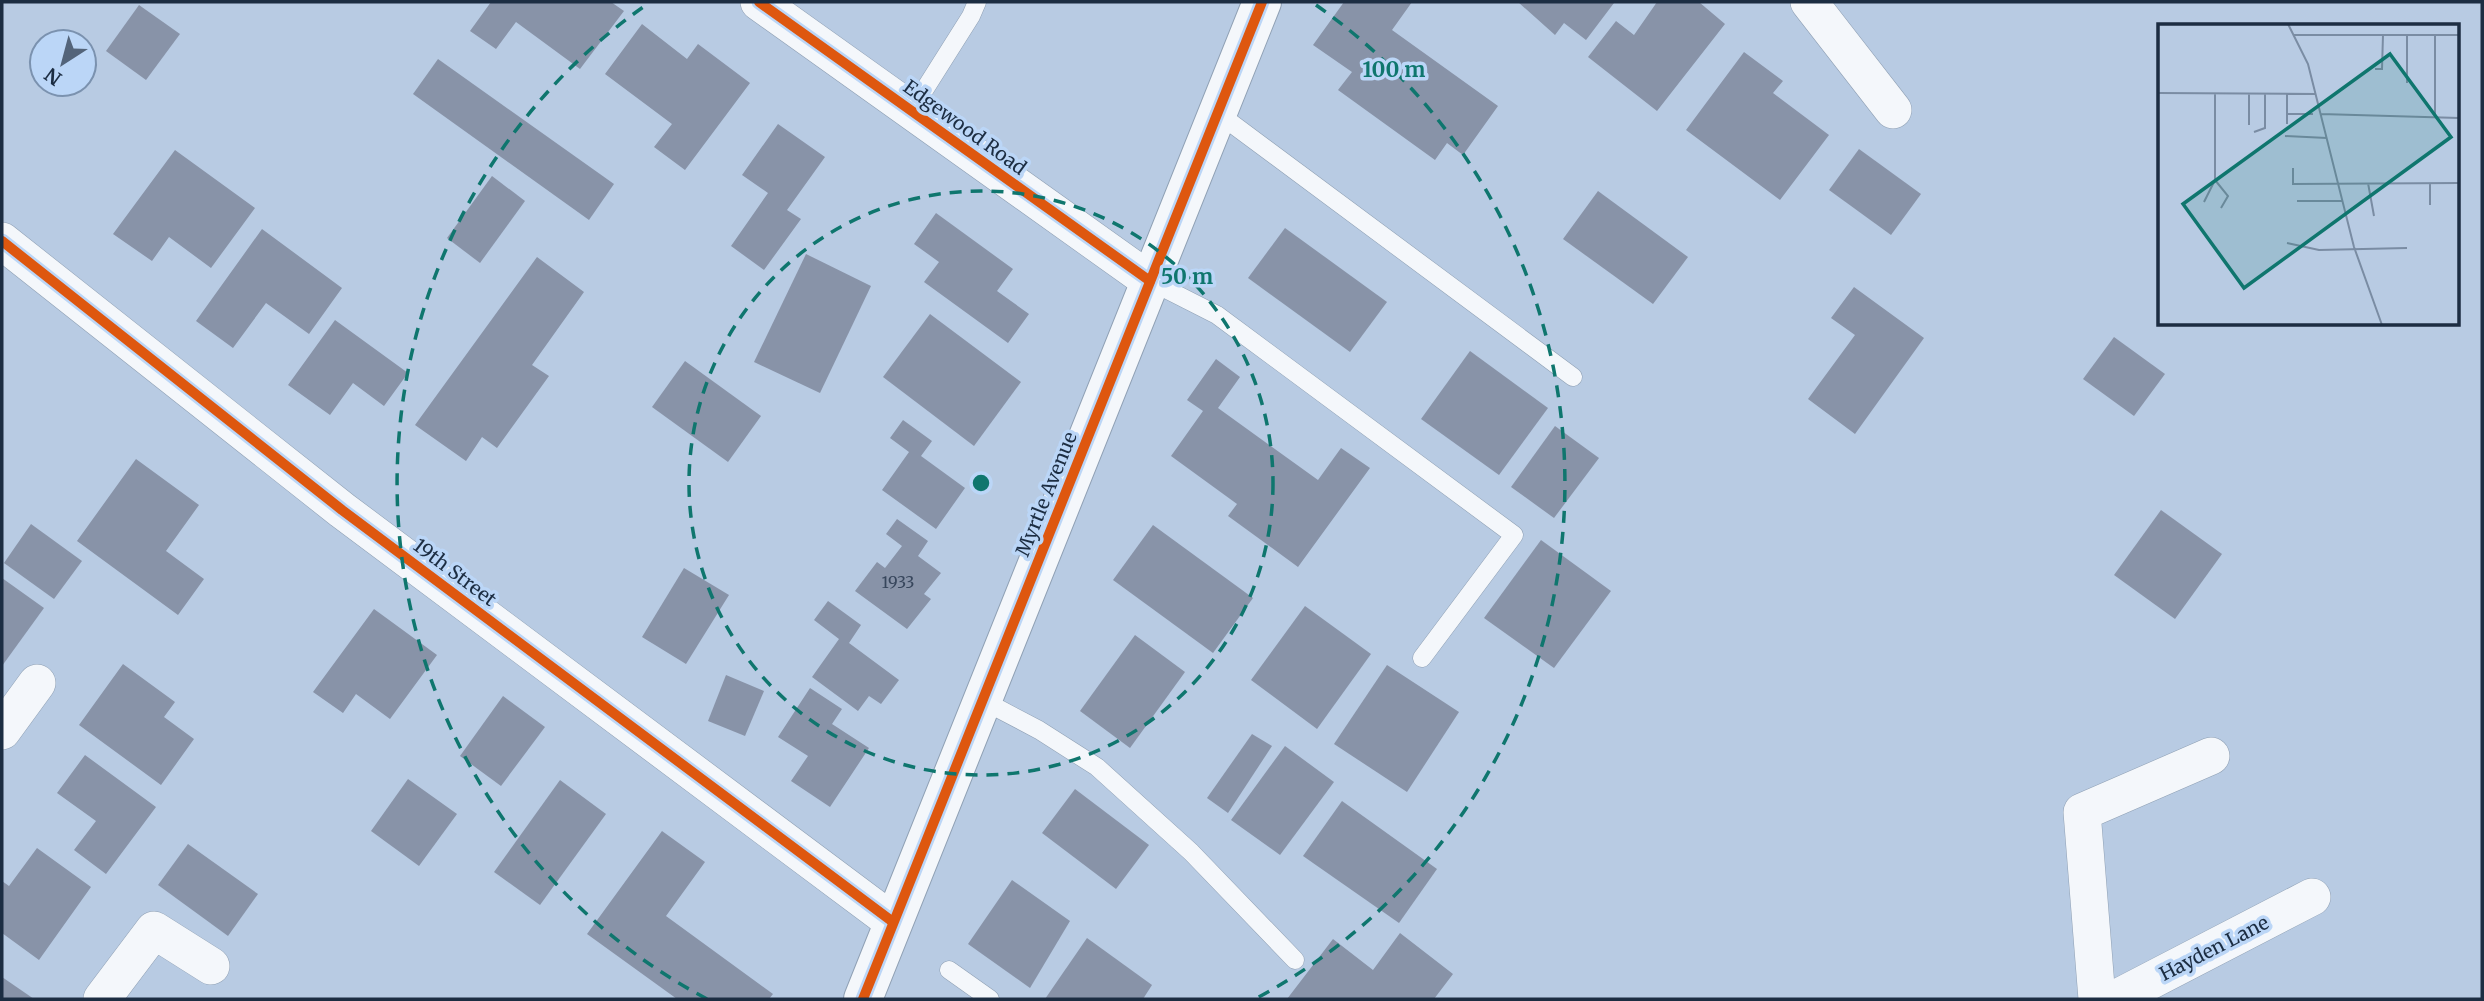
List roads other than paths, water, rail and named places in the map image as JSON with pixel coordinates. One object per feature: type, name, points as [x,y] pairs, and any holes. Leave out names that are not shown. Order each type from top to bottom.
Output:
[{"type":"main road","name":"Myrtle Avenue","points":[[863,999],[1262,2]]},
{"type":"street","name":"Edgewood Road","points":[[760,2],[1150,281]]},
{"type":"street","points":[[1809,2],[1893,110]]},
{"type":"street","name":"19th Street","points":[[5,251],[342,510],[893,922]]},
{"type":"street","points":[[2,731],[37,683]]},
{"type":"street","points":[[2097,999],[2082,812],[2211,756]]},
{"type":"street","name":"Hayden Lane","points":[[2115,999],[2312,897]]},
{"type":"street","points":[[102,999],[155,930],[211,967]]},
{"type":"lane","points":[[911,111],[971,16],[977,2]]},
{"type":"lane","points":[[1219,114],[1573,377]]},
{"type":"lane","points":[[1150,281],[1217,315],[1514,535],[1422,658]]},
{"type":"lane","points":[[982,700],[1039,730],[1097,767],[1191,852],[1294,960]]},
{"type":"lane","points":[[949,970],[990,999]]}]
